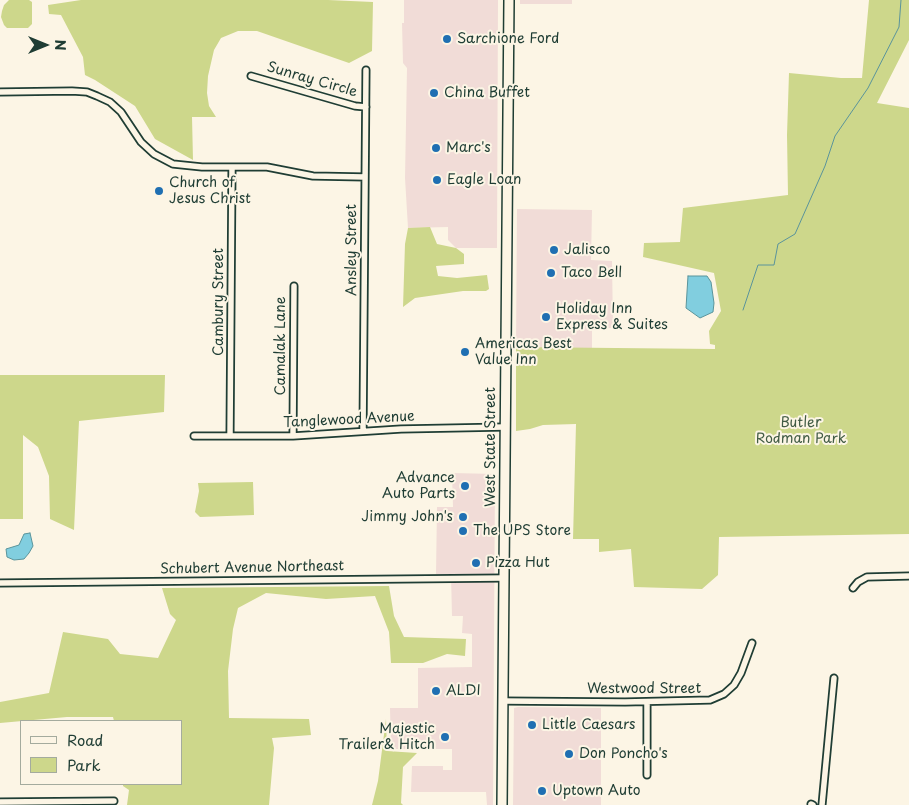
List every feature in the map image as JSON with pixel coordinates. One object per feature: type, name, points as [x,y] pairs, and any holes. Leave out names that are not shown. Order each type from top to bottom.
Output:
[{"type":"highway","name":"West State Street","points":[[502,805],[508,0]]},
{"type":"street","name":"Ansley Street","points":[[363,431],[366,70]]},
{"type":"street","name":"Sunray Circle","points":[[251,76],[354,106],[366,107]]},
{"type":"street","points":[[0,92],[72,91],[87,92],[97,96],[110,102],[120,112],[141,142],[160,158],[180,165],[274,168],[320,176],[365,177]]},
{"type":"street","name":"Cambury Street","points":[[230,436],[232,167]]},
{"type":"street","name":"Camalak Lane","points":[[293,436],[294,286]]},
{"type":"street","name":"Tanglewood Avenue","points":[[194,436],[293,436],[363,431],[505,427]]},
{"type":"street","points":[[853,588],[858,582],[867,577],[909,576]]},
{"type":"street","name":"Schubert Avenue Northeast","points":[[0,582],[504,578]]},
{"type":"street","name":"Westwood Street","points":[[503,701],[700,702],[710,700],[724,694],[738,679],[752,643]]},
{"type":"street","points":[[822,805],[834,678]]},
{"type":"street","points":[[646,702],[647,775]]},
{"type":"street","points":[[0,802],[114,801]]},
{"type":"shaded area","points":[[404,0],[498,0],[497,248],[456,248],[448,240],[448,227],[408,228],[405,178],[407,68],[403,63],[402,23],[404,23]]},
{"type":"shaded area","points":[[520,0],[572,0],[572,4],[520,4]]},
{"type":"shaded area","points":[[517,209],[592,210],[591,260],[612,261],[613,328],[592,328],[592,349],[516,347]]},
{"type":"shaded area","points":[[452,473],[495,474],[493,805],[487,805],[486,792],[411,792],[412,766],[443,766],[443,770],[452,770],[452,749],[391,749],[390,708],[418,708],[418,668],[472,667],[472,634],[462,633],[463,616],[452,616],[451,575],[436,574],[437,507],[453,507]]},
{"type":"shaded area","points":[[514,708],[601,708],[601,805],[513,805]]},
{"type":"green space","points":[[9,0],[29,0],[32,2],[32,24],[28,28],[7,28],[4,25],[1,17],[2,11],[4,5]]},
{"type":"green space","points":[[81,0],[328,0],[373,2],[372,51],[349,63],[257,31],[238,31],[221,38],[214,50],[208,76],[207,93],[209,106],[216,117],[192,117],[193,160],[155,139],[135,106],[85,75],[83,57],[61,15],[49,14],[48,5]]},
{"type":"green space","name":"Butler Rodman Park","points":[[869,0],[909,0],[909,40],[877,103],[909,108],[909,534],[719,537],[718,575],[702,589],[634,587],[631,549],[599,552],[599,539],[573,539],[576,424],[543,425],[516,431],[516,347],[715,349],[715,345],[710,344],[709,331],[721,311],[714,273],[643,257],[644,243],[680,242],[683,208],[788,195],[789,73],[862,78]]},
{"type":"green space","points":[[430,227],[437,244],[456,248],[464,254],[464,264],[436,266],[438,276],[457,278],[487,275],[489,289],[486,291],[463,291],[415,298],[403,307],[405,244],[408,228]]},
{"type":"green space","points":[[0,375],[165,375],[164,412],[79,421],[74,530],[50,519],[49,476],[38,447],[23,435],[23,519],[0,519]]},
{"type":"green space","points":[[253,482],[254,515],[200,517],[195,512],[199,491],[198,483]]},
{"type":"green space","points":[[389,586],[394,616],[404,637],[466,639],[465,656],[447,654],[423,663],[391,663],[389,632],[375,596],[326,599],[266,593],[238,608],[233,629],[228,671],[229,718],[309,719],[311,735],[272,738],[274,748],[269,805],[127,805],[129,790],[123,785],[182,785],[182,720],[114,720],[113,717],[67,717],[0,723],[0,702],[49,693],[63,632],[108,639],[120,654],[158,658],[176,620],[170,614],[162,588]]},
{"type":"green space","points":[[386,719],[387,751],[417,753],[403,767],[401,803],[403,805],[372,805],[378,781]]},
{"type":"water","points":[[688,276],[707,276],[711,282],[714,303],[713,312],[700,318],[686,308]]},
{"type":"water","points":[[30,533],[33,546],[24,559],[14,560],[7,557],[6,549],[19,545],[24,534]]},
{"type":"waterway","points":[[743,310],[758,265],[774,265],[778,244],[795,234],[825,166],[835,136],[868,88],[899,27],[901,0]]},
{"type":"place","name":"Sarchione Ford","points":[[447,39]]},
{"type":"place","name":"China Buffet","points":[[434,93]]},
{"type":"place","name":"Marc's","points":[[436,148]]},
{"type":"place","name":"Eagle Loan","points":[[437,180]]},
{"type":"place","name":"Church of Jesus Christ","points":[[159,191]]},
{"type":"place","name":"Jalisco","points":[[554,250]]},
{"type":"place","name":"Taco Bell","points":[[551,273]]},
{"type":"place","name":"Holiday Inn Express & Suites","points":[[546,317]]},
{"type":"place","name":"Americas Best Value Inn","points":[[465,352]]},
{"type":"place","name":"Advance Auto Parts","points":[[465,486]]},
{"type":"place","name":"Jimmy John's","points":[[463,517]]},
{"type":"place","name":"The UPS Store","points":[[463,531]]},
{"type":"place","name":"Pizza Hut","points":[[476,563]]},
{"type":"place","name":"ALDI","points":[[436,691]]},
{"type":"place","name":"Little Caesars","points":[[532,725]]},
{"type":"place","name":"Majestic Trailer& Hitch","points":[[445,737]]},
{"type":"place","name":"Don Poncho's","points":[[569,754]]},
{"type":"place","name":"Uptown Auto","points":[[542,791]]}]
